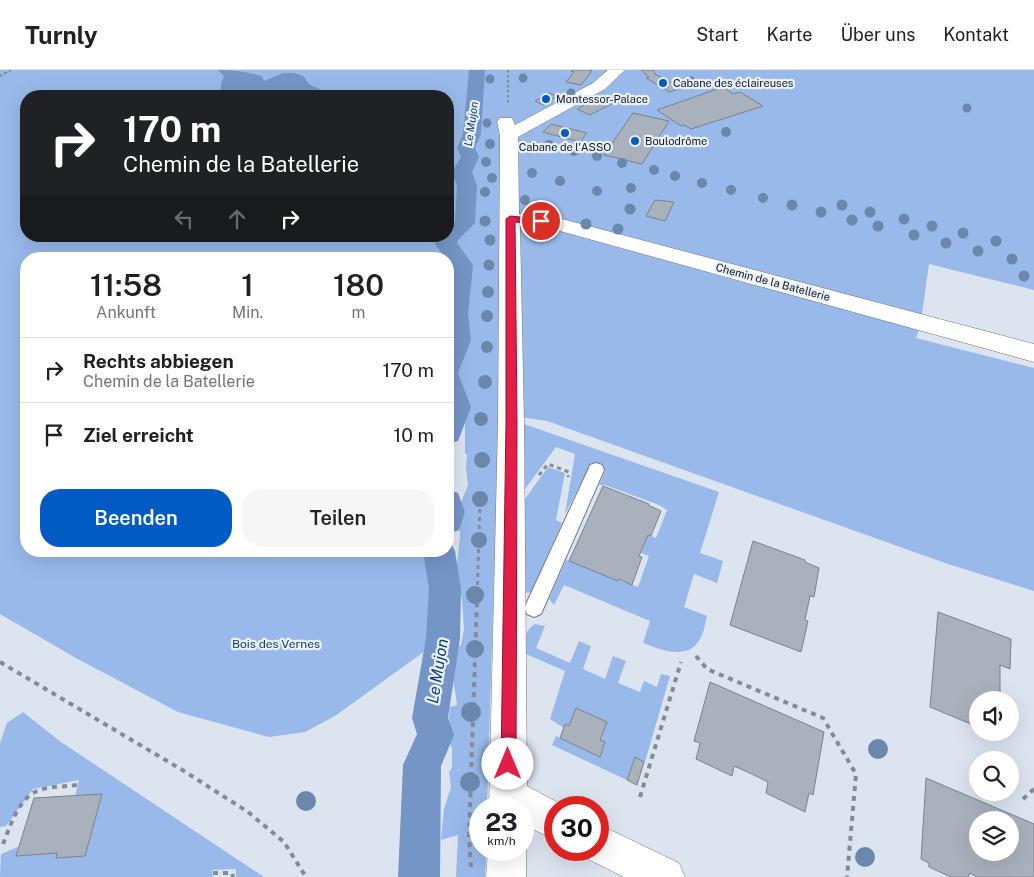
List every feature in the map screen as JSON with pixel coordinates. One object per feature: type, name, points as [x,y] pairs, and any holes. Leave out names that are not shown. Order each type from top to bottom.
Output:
[{"type":"street","points":[[508,796],[510,219],[508,128],[599,86],[617,70]]},
{"type":"street","name":"Chemin de la Batellerie","points":[[510,219],[541,221],[562,225],[1034,353]]},
{"type":"street","points":[[609,849],[665,877]]},
{"type":"street","points":[[506,877],[507,861]]},
{"type":"lane","points":[[534,608],[596,470]]},
{"type":"path","points":[[0,76],[11,70]]},
{"type":"path","points":[[508,70],[508,128]]},
{"type":"path","points":[[510,496],[524,493],[548,464],[569,472],[567,481]]},
{"type":"path","points":[[696,656],[707,669],[823,718],[856,774],[847,877]]},
{"type":"path","points":[[0,662],[40,689],[165,758],[261,821],[284,842],[297,859],[306,877]]},
{"type":"path","points":[[640,797],[681,662]]},
{"type":"path","points":[[3,844],[15,816],[32,794],[38,791],[77,786]]},
{"type":"path","points":[[1023,799],[1034,789]]},
{"type":"path","points":[[213,873],[232,873],[233,877]]},
{"type":"green space","name":"Bois des Vernes","points":[[0,70],[1034,70],[1034,290],[929,264],[922,314],[1034,346],[922,321],[916,338],[1034,368],[1034,591],[945,563],[547,421],[499,414],[487,796],[469,796],[469,861],[486,861],[485,877],[456,877],[458,835],[441,840],[444,809],[451,787],[449,772],[452,768],[452,749],[447,735],[450,707],[457,705],[450,650],[461,645],[464,629],[462,599],[458,591],[457,565],[460,537],[458,510],[468,485],[467,455],[465,453],[465,409],[458,408],[454,418],[454,252],[20,252],[20,557],[440,557],[445,589],[443,638],[335,716],[305,732],[269,737],[178,712],[74,657],[0,614]]},
{"type":"green space","points":[[524,424],[719,492],[700,553],[723,561],[717,583],[694,574],[684,607],[707,616],[700,639],[695,646],[689,650],[674,652],[643,643],[650,621],[564,585],[554,605],[549,599],[566,560],[638,587],[649,556],[641,553],[648,535],[656,538],[667,510],[659,505],[605,485],[599,485],[605,471],[590,466],[565,514],[575,454],[556,447],[525,489]]},
{"type":"green space","points":[[548,467],[565,473],[556,520],[562,523],[531,592],[525,593],[525,499]]},
{"type":"green space","points":[[535,624],[545,626],[536,648],[570,663],[579,641],[591,646],[583,669],[605,679],[613,656],[626,661],[618,683],[640,692],[644,681],[657,687],[661,674],[670,676],[645,762],[635,758],[627,780],[552,745],[556,736],[600,757],[605,743],[600,740],[607,722],[576,708],[569,726],[564,728],[550,719],[565,671],[526,654],[525,641],[527,633]]},
{"type":"green space","points":[[23,712],[61,742],[264,877],[236,877],[236,869],[212,870],[213,877],[0,877],[1,854],[18,847],[16,856],[57,853],[56,858],[85,856],[102,794],[75,796],[79,780],[33,789],[6,826],[0,827],[0,743],[7,723]]},
{"type":"shaded area","points":[[218,70],[262,76],[264,81],[283,73],[294,73],[303,76],[310,85],[322,90],[221,90],[224,76]]},
{"type":"building","name":"Cabane des éclaireuses","points":[[641,70],[653,70],[655,74],[681,88],[670,92],[646,78],[649,77]]},
{"type":"building","points":[[571,71],[592,71],[581,85],[566,82],[574,72]]},
{"type":"building","points":[[723,87],[733,94],[740,92],[763,106],[691,129],[684,125],[681,126],[657,110]]},
{"type":"building","points":[[549,93],[557,96],[543,105],[535,101]]},
{"type":"building","points":[[601,96],[615,102],[590,115],[577,109]]},
{"type":"building","name":"Boulodrôme","points":[[633,113],[669,121],[642,164],[604,155]]},
{"type":"building","name":"Cabane de l'ASSO","points":[[551,124],[587,133],[580,142],[543,132]]},
{"type":"building","points":[[655,200],[674,202],[665,221],[646,216]]},
{"type":"building","points":[[603,486],[649,504],[661,511],[651,536],[648,535],[639,556],[642,557],[632,585],[569,561]]},
{"type":"building","points":[[753,541],[805,560],[805,562],[819,568],[814,597],[810,596],[805,620],[808,621],[801,652],[730,625]]},
{"type":"building","points":[[938,612],[1011,639],[1010,669],[1000,665],[1000,691],[969,691],[969,723],[930,707]]},
{"type":"building","points":[[710,682],[824,732],[813,795],[809,793],[805,812],[766,793],[768,782],[752,774],[734,766],[732,776],[696,759],[700,743],[694,741]]},
{"type":"building","points":[[576,708],[607,722],[600,740],[605,742],[600,757],[560,738],[565,724],[569,726]]},
{"type":"building","points":[[635,757],[644,762],[637,785],[627,780]]},
{"type":"building","points":[[926,778],[969,796],[969,801],[980,801],[1003,811],[969,811],[969,861],[1019,861],[1019,818],[1034,824],[1034,877],[978,877],[969,873],[969,877],[951,877],[929,867],[929,863],[921,859]]},
{"type":"building","points":[[102,794],[85,856],[56,858],[57,853],[16,856],[34,798]]},
{"type":"waterway","name":"Le Mujon","points":[[454,232],[465,223],[467,186],[462,172],[470,157],[466,148],[472,134],[477,70]]},
{"type":"waterway","name":"Le Mujon","points":[[447,242],[452,252]]},
{"type":"waterway","name":"Le Mujon","points":[[454,254],[462,265],[456,314],[459,340],[454,353]]},
{"type":"waterway","name":"Le Mujon","points":[[454,395],[458,407],[454,417]]},
{"type":"waterway","name":"Le Mujon","points":[[419,877],[422,765],[436,735],[430,718],[443,638],[445,589],[440,557]]},
{"type":"place","name":"Cabane des éclaireuses","points":[[663,83]]},
{"type":"place","name":"Montessor-Palace","points":[[546,99]]},
{"type":"place","name":"Cabane de l'ASSO","points":[[565,133]]},
{"type":"place","name":"Boulodrôme","points":[[635,141]]},
{"type":"route","points":[[508,764],[511,422],[510,219],[541,221]]}]
